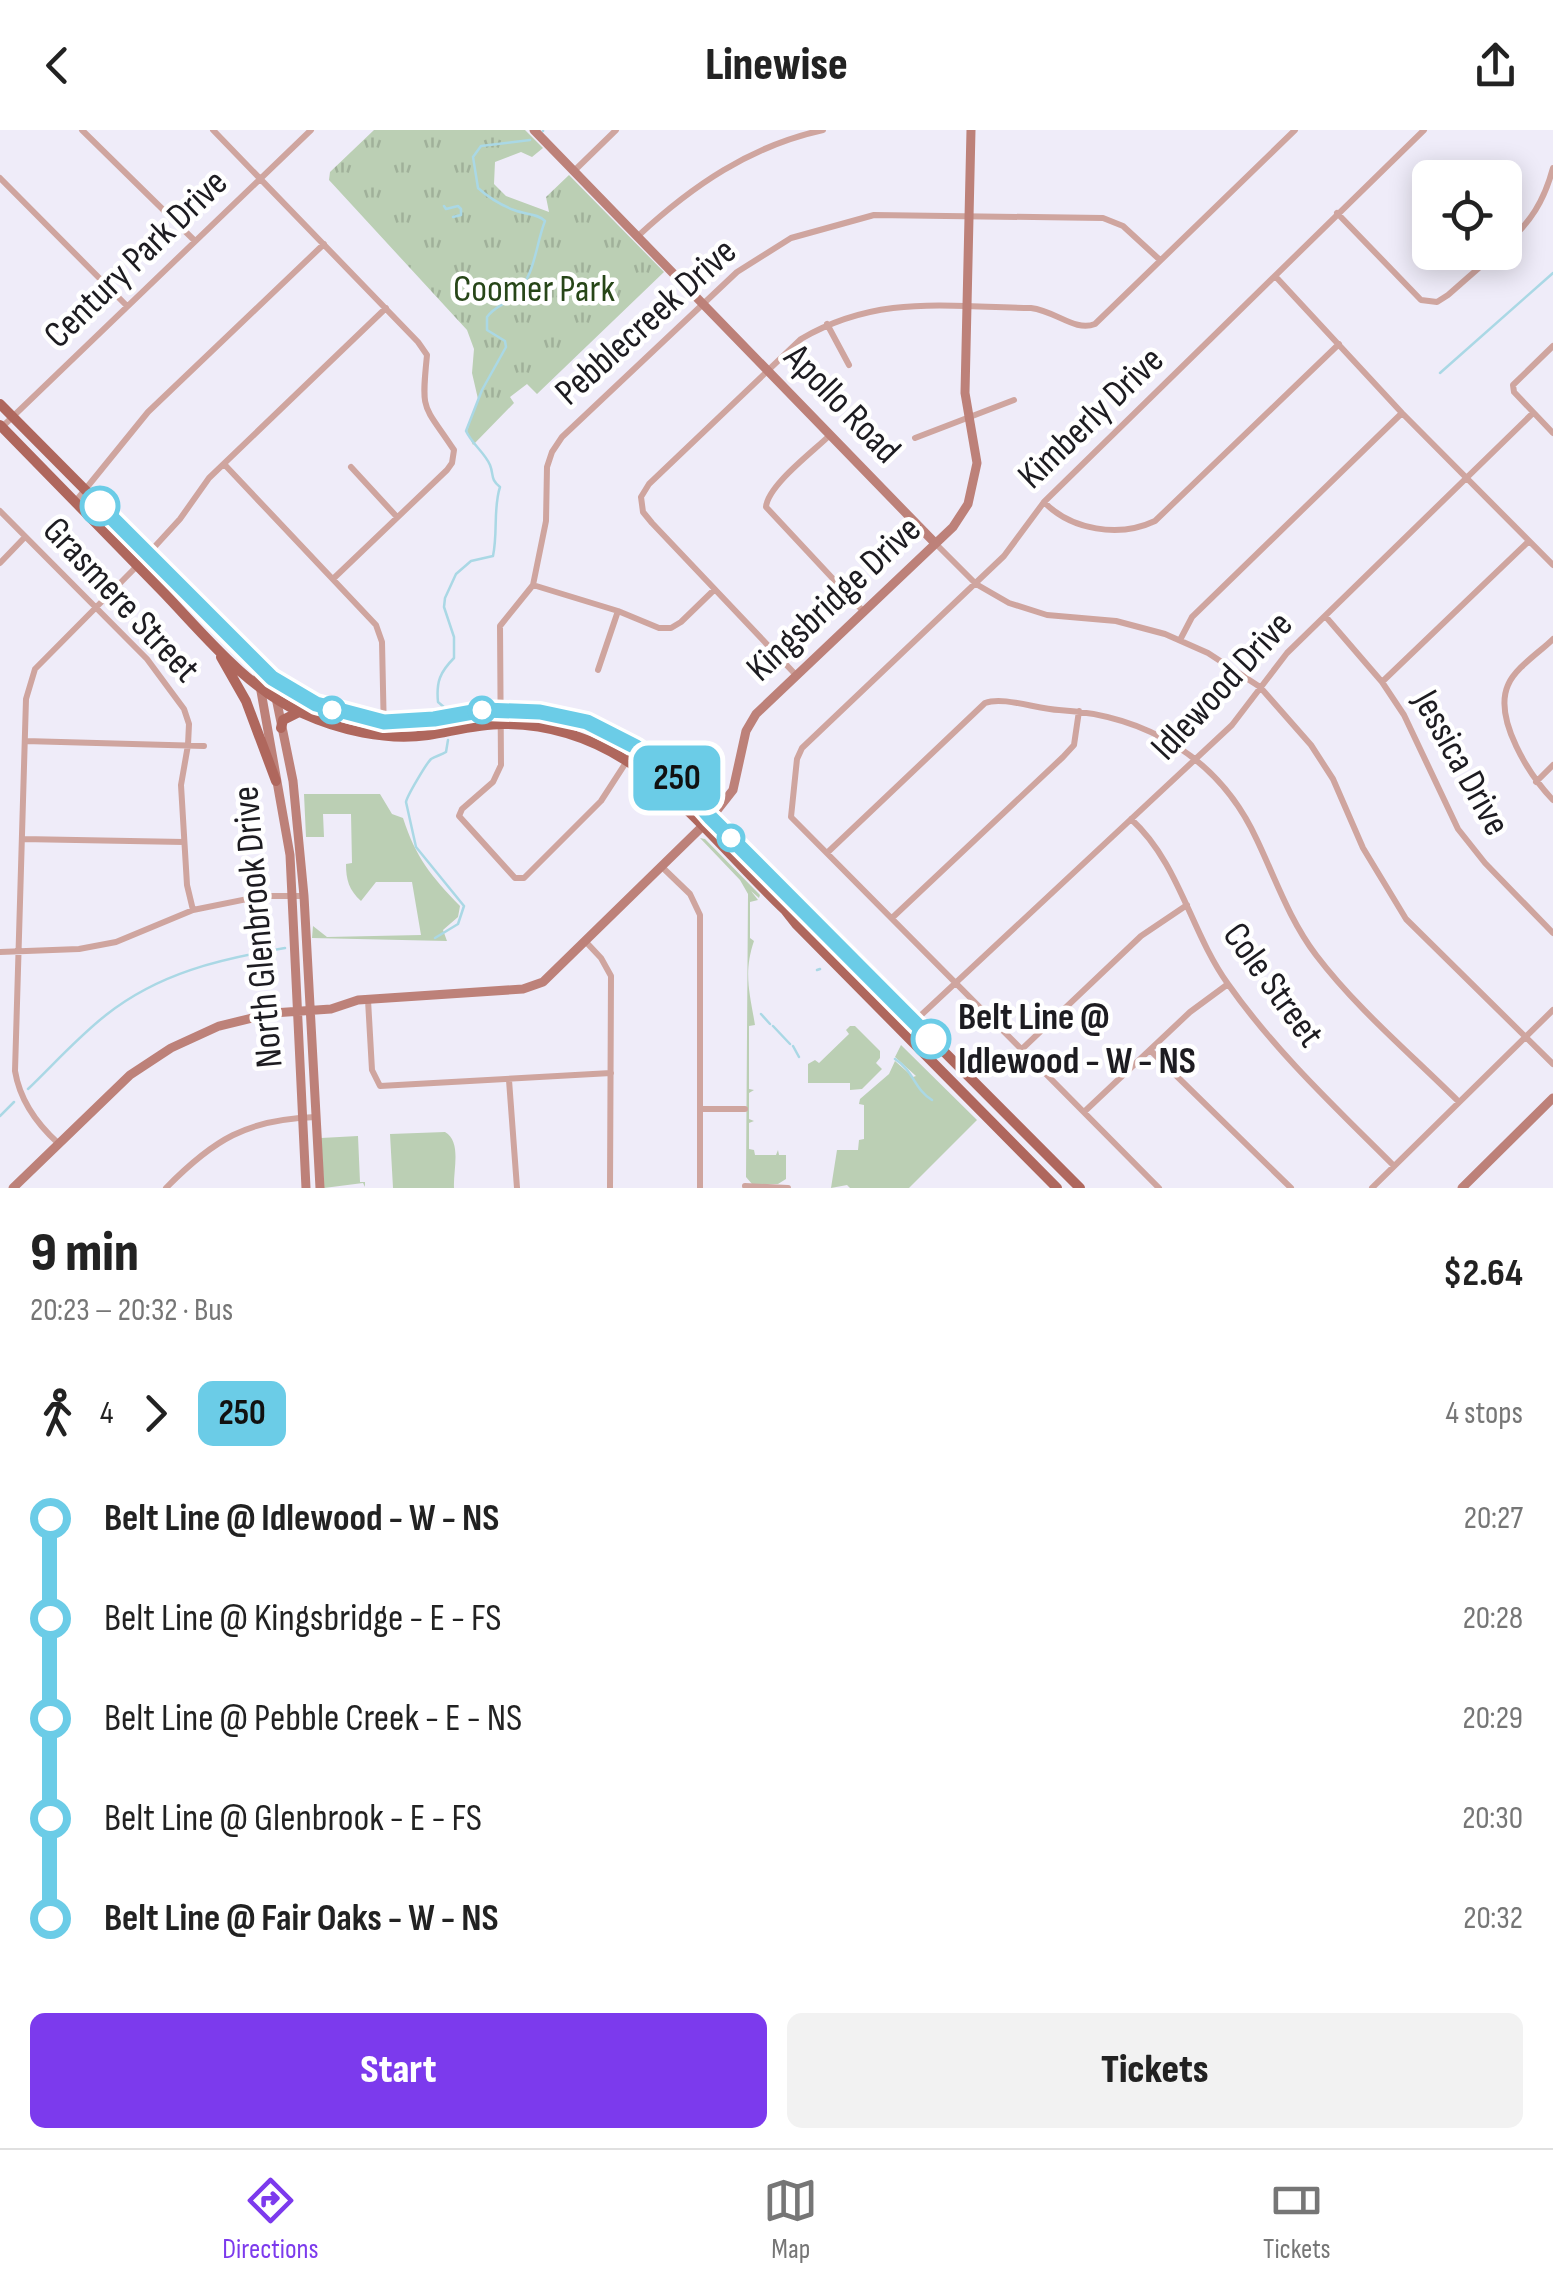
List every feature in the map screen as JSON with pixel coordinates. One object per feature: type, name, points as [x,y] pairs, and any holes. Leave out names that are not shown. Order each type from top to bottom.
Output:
[{"type":"main road","points":[[0,404],[256,663],[272,678],[316,704],[384,722],[501,710],[572,718],[636,747],[671,772],[706,822],[820,947],[1057,1188]]},
{"type":"main road","points":[[1,427],[216,647],[260,688],[298,712],[344,728],[384,735],[424,736],[502,724],[569,732],[627,760],[706,822],[830,937],[1080,1188]]},
{"type":"main road","points":[[216,647],[246,701],[276,781]]},
{"type":"main road","points":[[281,728],[283,720],[298,712]]},
{"type":"main road","points":[[820,947],[830,937]]},
{"type":"street","points":[[82,130],[195,242]]},
{"type":"street","points":[[213,130],[427,355],[426,412],[454,450],[447,470],[334,578]]},
{"type":"street","name":"Century Park Drive","points":[[1,427],[311,130]]},
{"type":"street","name":"Apollo Road","points":[[534,130],[976,584],[1008,603],[1034,612],[1116,621],[1180,640],[1260,687],[1311,745],[1333,779],[1362,848],[1406,920],[1553,1064]]},
{"type":"street","points":[[574,170],[616,130]]},
{"type":"street","points":[[638,236],[723,170],[768,147],[823,130]]},
{"type":"street","name":"Kingsbridge Drive","points":[[13,1188],[130,1075],[171,1048],[219,1026],[274,1013],[368,1000],[543,982],[706,822],[734,790],[746,731],[756,714],[962,516],[974,489],[977,449],[966,393],[970,130]]},
{"type":"street","points":[[796,675],[652,524],[643,512],[640,497],[649,484],[767,368],[801,339],[827,324],[872,309],[967,307],[1050,310],[1075,326],[1096,324],[1295,130]]},
{"type":"street","name":"Kimberly Drive","points":[[827,852],[791,816],[802,748],[976,584],[1004,556],[1044,502],[1424,130]]},
{"type":"street","points":[[1522,226],[1544,198],[1553,168]]},
{"type":"street","points":[[0,178],[127,306]]},
{"type":"street","points":[[1337,213],[1422,300],[1437,302],[1476,270]]},
{"type":"street","name":"Pebblecreek Drive","points":[[627,760],[601,801],[524,878],[515,878],[459,816],[498,774],[502,752],[500,626],[533,586],[546,521],[552,452],[566,432],[704,302],[761,254],[811,230],[874,215],[1104,218],[1123,226],[1160,260]]},
{"type":"street","points":[[74,503],[148,412],[324,244]]},
{"type":"street","points":[[1276,277],[1402,413],[1553,565]]},
{"type":"street","points":[[58,1143],[40,1127],[16,1080],[26,699],[36,669],[137,566],[224,464],[386,308]]},
{"type":"street","points":[[827,324],[849,365]]},
{"type":"street","points":[[1044,502],[1071,522],[1088,527],[1138,529],[1155,521],[1340,344]]},
{"type":"street","points":[[1553,346],[1515,381],[1514,392],[1553,433]]},
{"type":"street","points":[[915,438],[1014,400]]},
{"type":"street","points":[[1180,640],[1192,617],[1402,413]]},
{"type":"street","name":"Idlewood Drive","points":[[904,1032],[1245,712],[1274,667],[1533,414]]},
{"type":"street","points":[[830,435],[778,485],[766,500],[766,507],[862,611]]},
{"type":"street","points":[[224,464],[376,625],[382,642],[384,735]]},
{"type":"street","points":[[351,467],[397,517]]},
{"type":"street","name":"Grasmere Street","points":[[0,511],[147,659],[176,697],[189,724],[180,785],[187,885],[193,910]]},
{"type":"street","points":[[0,563],[26,537]]},
{"type":"street","points":[[1382,682],[1529,541]]},
{"type":"street","points":[[533,586],[659,628],[671,628],[714,590]]},
{"type":"street","points":[[598,670],[618,612]]},
{"type":"street","name":"Jessica Drive","points":[[1326,616],[1382,682],[1422,747],[1458,829],[1553,934]]},
{"type":"street","points":[[1553,639],[1511,679],[1502,707],[1536,782],[1553,800]]},
{"type":"street","name":"North Glenbrook Drive","points":[[256,663],[289,845],[320,1188]]},
{"type":"street","name":"North Glenbrook Drive","points":[[272,678],[294,781],[304,896],[306,1188]]},
{"type":"street","points":[[1159,1188],[827,852],[984,703],[1001,700],[1032,708],[1110,716],[1144,727],[1196,758],[1230,792],[1296,926],[1318,958],[1362,1008],[1459,1102]]},
{"type":"street","points":[[892,918],[1074,744],[1080,711]]},
{"type":"street","points":[[25,741],[204,746]]},
{"type":"street","points":[[627,760],[636,747]]},
{"type":"street","points":[[1536,782],[1553,764]]},
{"type":"street","name":"Cole Street","points":[[1131,819],[1162,853],[1228,984],[1289,1060],[1394,1166]]},
{"type":"street","points":[[22,839],[184,842]]},
{"type":"street","points":[[662,867],[690,894],[700,915],[700,1188]]},
{"type":"street","points":[[0,952],[79,949],[116,942],[193,910],[262,896],[304,896]]},
{"type":"street","points":[[1022,1049],[1142,936],[1187,905]]},
{"type":"street","points":[[586,942],[611,976],[610,1188]]},
{"type":"street","points":[[1084,1112],[1190,1012],[1228,984]]},
{"type":"street","points":[[368,1000],[372,1070],[380,1086],[611,1074]]},
{"type":"street","points":[[1372,1188],[1553,1010]]},
{"type":"street","points":[[1150,1050],[1291,1188]]},
{"type":"street","points":[[509,1080],[518,1188]]},
{"type":"street","points":[[1462,1188],[1553,1098]]},
{"type":"street","points":[[700,1109],[745,1109]]},
{"type":"street","points":[[166,1188],[201,1154],[238,1130],[270,1120],[316,1117]]},
{"type":"street","points":[[744,1186],[788,1188]]},
{"type":"green space","name":"Coomer Park","points":[[374,130],[525,130],[543,148],[532,157],[521,152],[495,162],[494,184],[506,196],[549,212],[546,197],[569,175],[664,272],[537,394],[527,384],[510,397],[514,403],[473,445],[467,431],[478,399],[472,373],[474,349],[467,330],[329,180],[330,172]]},
{"type":"green space","points":[[304,794],[380,794],[392,814],[403,818],[426,866],[460,906],[458,917],[443,930],[447,941],[312,938],[313,926],[327,937],[421,935],[412,882],[376,882],[361,901],[351,889],[346,864],[352,863],[351,814],[323,814],[324,837],[306,837]]},
{"type":"green space","points":[[700,838],[760,895],[759,898],[751,891],[758,900],[750,902],[750,938],[754,941],[748,983],[755,1025],[749,1026],[749,1089],[754,1090],[749,1093],[749,1119],[754,1121],[749,1123],[749,1149],[755,1155],[776,1155],[778,1150],[779,1155],[786,1155],[786,1179],[778,1184],[752,1184],[746,1177],[748,894],[740,880]]},
{"type":"green space","points":[[855,1026],[880,1051],[876,1063],[882,1069],[862,1089],[850,1090],[850,1083],[808,1083],[808,1064],[815,1060],[819,1063],[849,1034],[846,1030]]},
{"type":"green space","points":[[901,1045],[977,1120],[909,1188],[831,1188],[837,1150],[858,1150],[859,1140],[864,1139],[864,1105],[859,1104],[860,1099],[889,1074],[895,1061],[916,1076],[895,1057]]},
{"type":"green space","points":[[445,1132],[455,1149],[454,1188],[393,1188],[390,1134]]},
{"type":"green space","points":[[358,1136],[360,1182],[365,1182],[365,1187],[363,1183],[324,1188],[321,1138]]},
{"type":"waterway","points":[[445,708],[438,702],[438,683],[454,658],[454,637],[445,598],[456,574],[471,561],[493,556],[494,547],[500,487],[493,479],[488,461],[466,431],[482,390],[506,347],[505,341],[487,330],[487,317],[521,289],[545,221],[504,206],[478,188],[473,157],[481,146],[530,140]]},
{"type":"waterway","points":[[444,206],[461,209],[461,215],[453,217]]},
{"type":"waterway","points":[[1440,373],[1553,273]]},
{"type":"waterway","points":[[435,938],[458,924],[464,906],[416,847],[406,802],[431,759],[446,752],[448,740]]},
{"type":"waterway","points":[[28,1089],[96,1023],[147,988],[214,963],[285,948]]},
{"type":"waterway","points":[[761,1014],[770,1024]]},
{"type":"waterway","points":[[773,1026],[790,1044]]},
{"type":"waterway","points":[[793,1046],[799,1057]]},
{"type":"waterway","points":[[895,1059],[932,1100]]},
{"type":"waterway","points":[[0,1116],[14,1102]]},
{"type":"bus line","name":"250","points":[[100,506],[272,678],[316,704],[384,722],[484,710],[540,712],[587,722],[636,747],[671,772],[711,818],[931,1039]]},
{"type":"place","name":"Belt Line @ Idlewood - W - NS","points":[[931,1039]]}]
